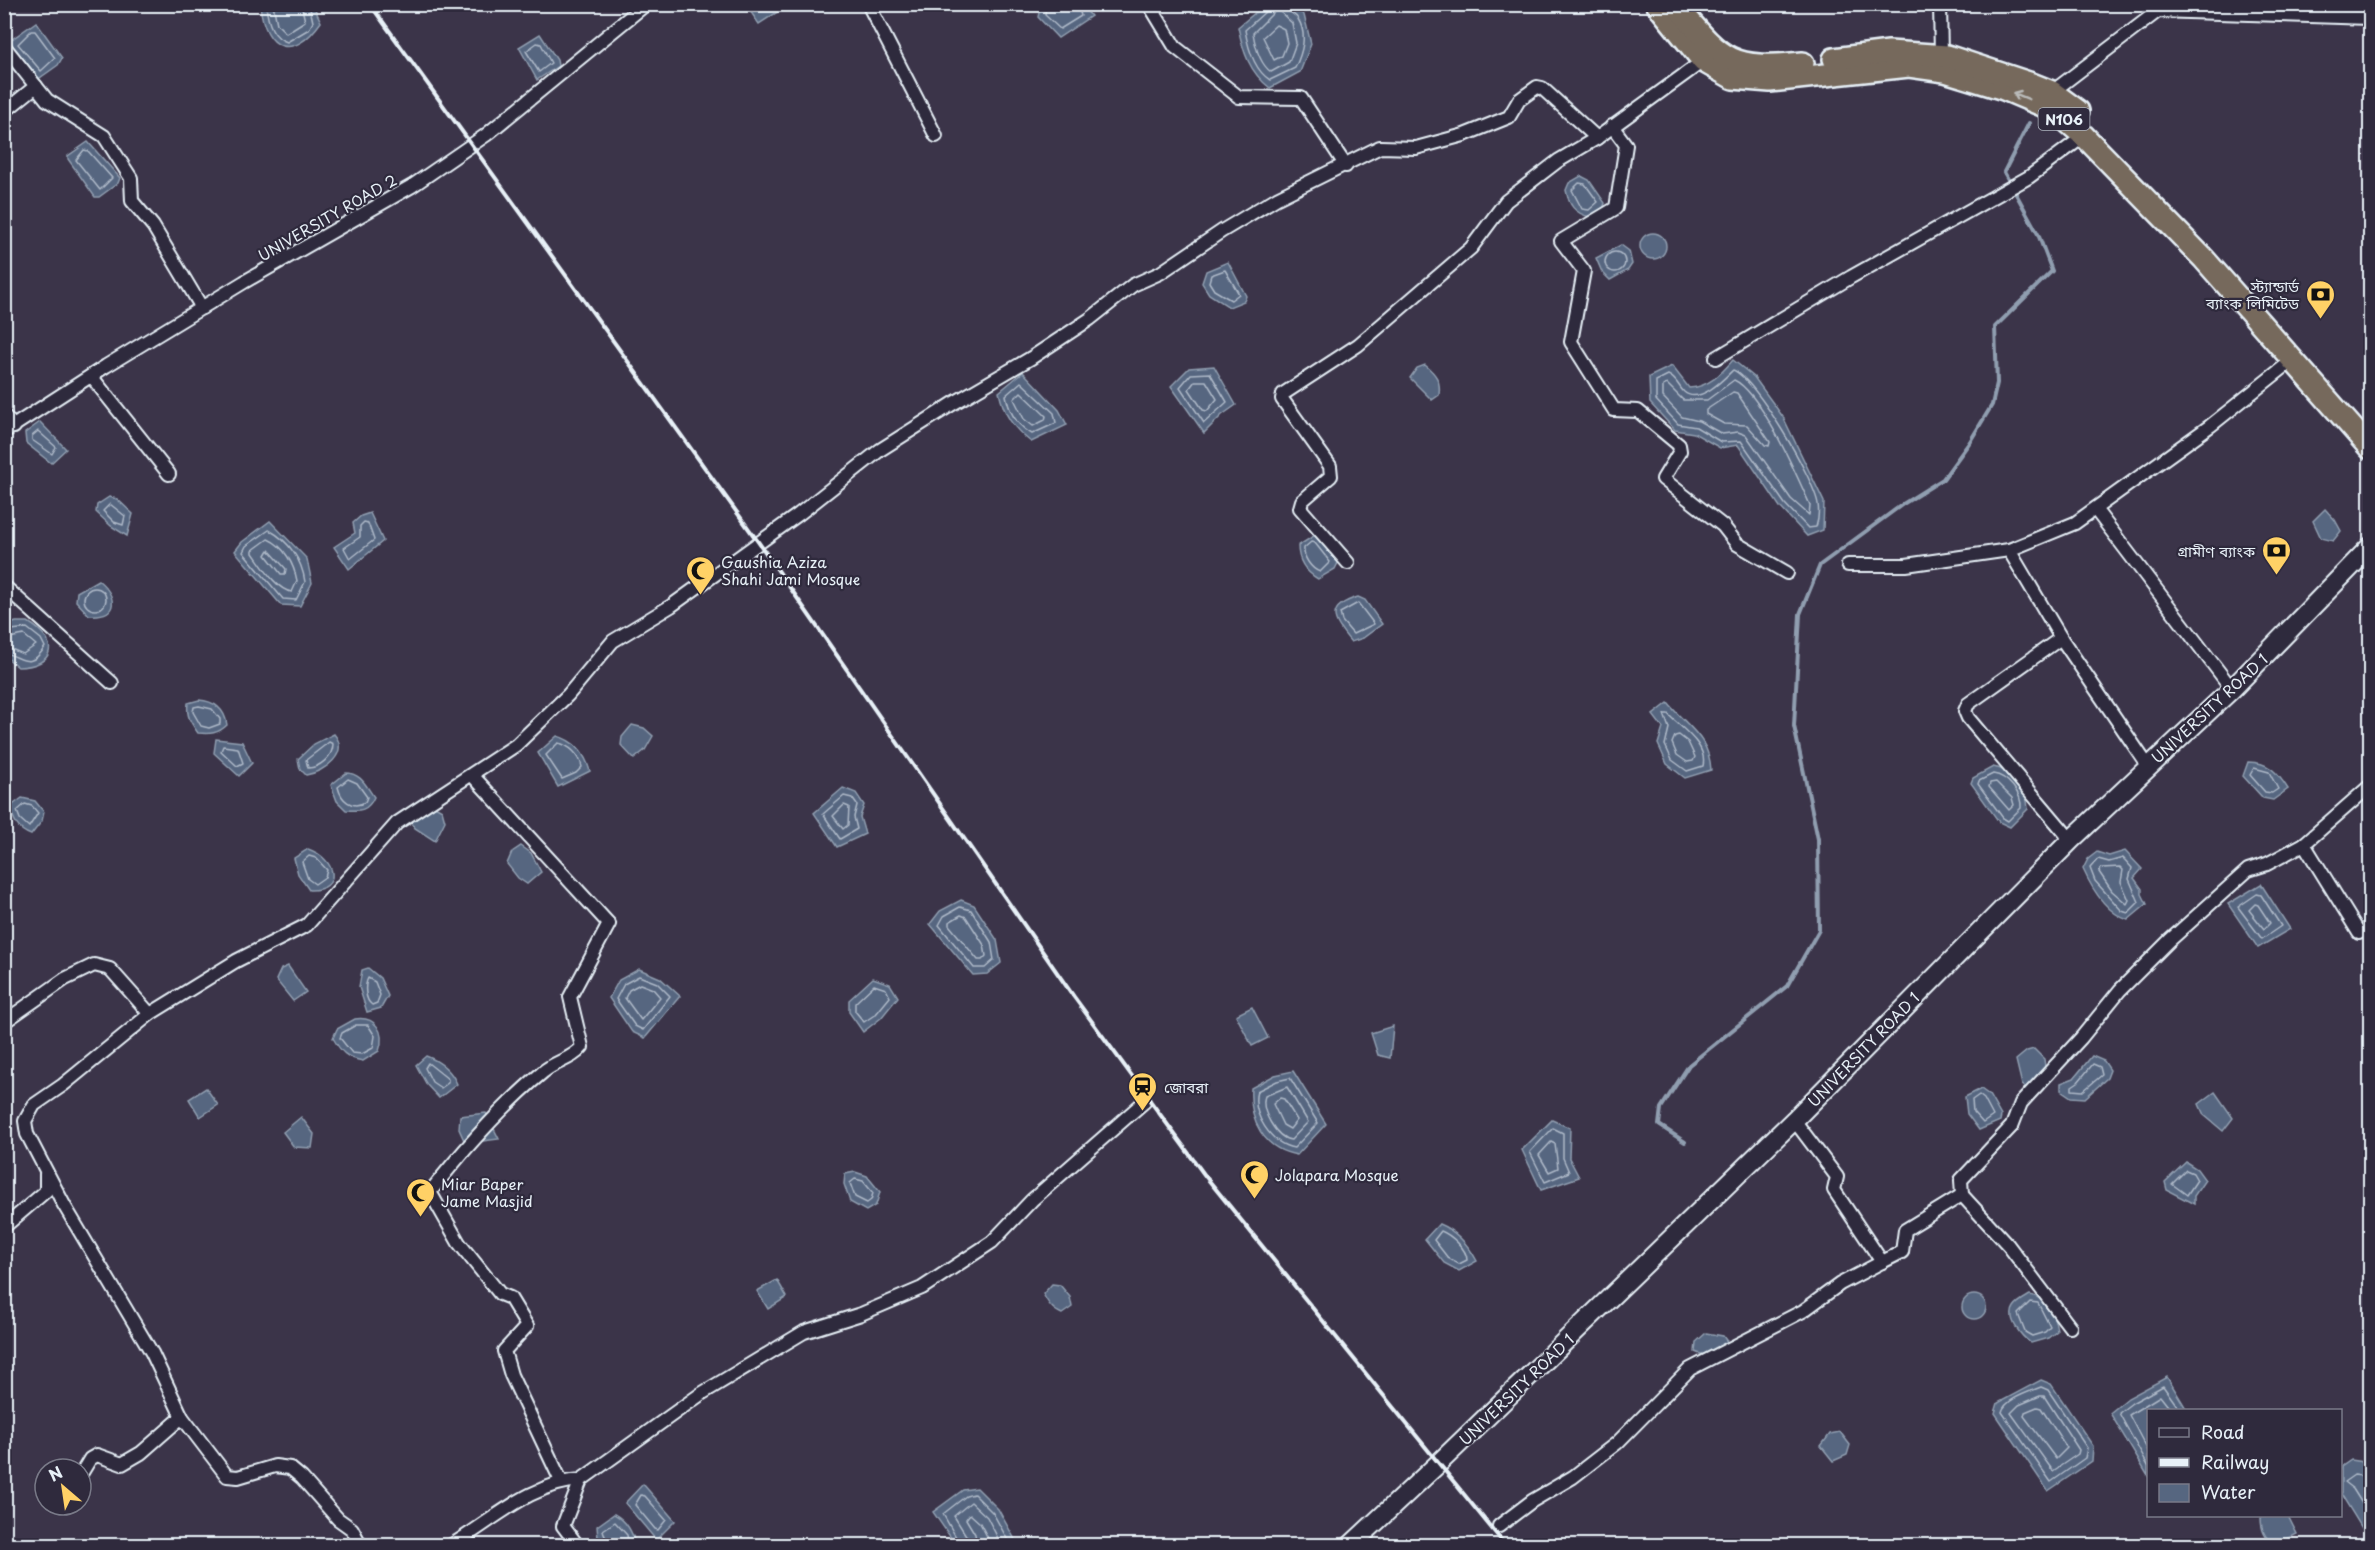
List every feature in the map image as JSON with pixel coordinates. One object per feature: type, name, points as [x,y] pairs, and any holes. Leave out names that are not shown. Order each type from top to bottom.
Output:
[{"type":"highway","name":"N106","points":[[1657,4],[1703,61],[1733,78],[1770,81],[1909,66],[1945,71],[2004,89],[2054,110],[2084,136],[2204,259],[2370,448]]},
{"type":"highway","name":"N106","points":[[1675,4],[1721,55],[1745,63],[1762,66],[1793,64],[1880,53],[1941,55],[1973,63],[2052,92],[2082,115],[2158,191],[2370,431]]},
{"type":"main road","name":"UNIVERSITY ROAD 1","points":[[1350,1545],[1448,1454],[1794,1120],[2071,840],[2232,689],[2370,547]]},
{"type":"street","name":"UNIVERSITY ROAD 2","points":[[9,429],[202,308],[328,232],[412,186],[471,147],[646,4]]},
{"type":"street","points":[[868,4],[936,136]]},
{"type":"street","points":[[1149,4],[1175,47],[1239,97],[1301,98],[1346,166]]},
{"type":"street","points":[[1940,4],[1941,55]]},
{"type":"street","points":[[2052,92],[2158,11],[2370,18]]},
{"type":"street","points":[[4,46],[47,100],[104,136],[131,178],[132,201],[153,226],[202,308]]},
{"type":"street","points":[[1348,563],[1300,508],[1302,501],[1331,476],[1330,466],[1282,399],[1282,394],[1358,345],[1471,248],[1506,201],[1558,161],[1597,138],[1703,61]]},
{"type":"street","points":[[4,112],[36,86]]},
{"type":"street","points":[[361,1545],[352,1529],[338,1520],[302,1478],[290,1468],[275,1466],[238,1477],[227,1476],[182,1417],[152,1353],[27,1134],[25,1121],[34,1105],[63,1085],[150,1014],[236,961],[306,925],[398,823],[516,745],[568,695],[613,641],[671,606],[799,514],[880,450],[1031,358],[1090,319],[1133,285],[1160,273],[1222,231],[1277,198],[1346,166],[1380,147],[1416,148],[1464,135],[1509,117],[1519,100],[1537,87],[1542,88],[1597,138]]},
{"type":"street","points":[[1612,126],[1626,146],[1616,208],[1561,241],[1584,271],[1571,342],[1614,410],[1638,411],[1679,445],[1680,451],[1663,479],[1723,526],[1737,544],[1787,573]]},
{"type":"street","points":[[1716,358],[1851,277],[2029,177],[2084,136]]},
{"type":"street","points":[[1848,565],[1906,565],[2009,550],[2075,523],[2210,426],[2289,363]]},
{"type":"street","points":[[91,376],[169,474]]},
{"type":"street","points":[[4,415],[9,429]]},
{"type":"street","points":[[2095,509],[2232,689]]},
{"type":"street","points":[[2009,550],[2061,638],[2148,766]]},
{"type":"street","points":[[4,586],[112,683]]},
{"type":"street","points":[[2061,638],[1968,704],[1965,711],[1968,718],[2071,840]]},
{"type":"street","points":[[472,776],[609,924],[570,997],[582,1047],[545,1070],[509,1103],[461,1153],[430,1192],[459,1243],[500,1294],[510,1298],[527,1326],[504,1351],[511,1376],[561,1481]]},
{"type":"street","points":[[2070,1327],[2008,1245],[1962,1194],[1961,1180],[2012,1126],[2021,1103],[2081,1038],[2120,990],[2202,909],[2248,870],[2267,864],[2304,844],[2370,786]]},
{"type":"street","points":[[2304,844],[2359,933]]},
{"type":"street","points":[[4,1022],[66,979],[94,965],[110,969],[150,1014]]},
{"type":"street","points":[[578,1545],[563,1526],[581,1480],[692,1400],[804,1332],[861,1314],[922,1288],[992,1242],[1032,1200],[1144,1102]]},
{"type":"street","points":[[1794,1120],[1837,1177],[1834,1190],[1882,1262]]},
{"type":"street","points":[[4,1227],[46,1191],[46,1169]]},
{"type":"street","points":[[1499,1526],[1532,1501],[1574,1478],[1617,1443],[1690,1369],[1803,1311],[1840,1284],[1902,1252],[1905,1230],[1962,1194]]},
{"type":"street","points":[[93,1457],[97,1455],[122,1464],[141,1453],[182,1417]]},
{"type":"street","points":[[450,1545],[534,1491],[561,1481],[581,1480]]},
{"type":"water","points":[[1041,4],[1082,5],[1091,16],[1058,38],[1038,17]]},
{"type":"water","points":[[260,5],[313,5],[321,22],[311,35],[300,43],[282,46],[268,33]]},
{"type":"water","points":[[746,5],[776,5],[779,11],[759,24]]},
{"type":"water","points":[[1289,5],[1304,15],[1311,44],[1300,72],[1270,88],[1252,68],[1238,27],[1262,7]]},
{"type":"water","points":[[36,22],[62,58],[58,65],[37,80],[11,45],[11,40]]},
{"type":"water","points":[[540,34],[557,60],[558,66],[537,80],[519,47]]},
{"type":"water","points":[[88,142],[120,178],[118,183],[99,197],[95,197],[68,159],[68,156]]},
{"type":"water","points":[[1581,176],[1589,180],[1605,203],[1603,209],[1590,217],[1573,208],[1566,190],[1569,183]]},
{"type":"water","points":[[1653,233],[1662,237],[1666,246],[1662,255],[1653,259],[1644,255],[1640,246],[1644,237]]},
{"type":"water","points":[[1621,245],[1629,251],[1632,264],[1628,270],[1610,280],[1602,272],[1596,258]]},
{"type":"water","points":[[1228,262],[1246,296],[1244,301],[1229,307],[1209,294],[1202,283],[1206,271]]},
{"type":"water","points":[[1733,360],[1754,377],[1783,417],[1824,502],[1823,530],[1807,536],[1780,507],[1738,445],[1720,448],[1694,433],[1675,430],[1650,403],[1649,377],[1672,366],[1689,388],[1696,387],[1714,379]]},
{"type":"water","points":[[1425,365],[1435,375],[1439,386],[1439,395],[1432,400],[1410,378],[1417,368]]},
{"type":"water","points":[[1214,366],[1236,405],[1204,433],[1171,386],[1189,368]]},
{"type":"water","points":[[1023,372],[1059,410],[1067,425],[1031,442],[1010,420],[999,392]]},
{"type":"water","points":[[40,422],[66,449],[51,463],[26,443],[25,433]]},
{"type":"water","points":[[109,497],[117,499],[133,514],[127,536],[111,526],[96,512],[97,505]]},
{"type":"water","points":[[2325,509],[2341,531],[2333,541],[2321,538],[2313,521]]},
{"type":"water","points":[[370,513],[383,541],[349,569],[334,547],[355,533],[353,523],[361,516]]},
{"type":"water","points":[[270,521],[307,559],[312,583],[300,606],[281,605],[235,551],[242,542]]},
{"type":"water","points":[[1315,535],[1339,561],[1335,569],[1318,579],[1303,566],[1298,551],[1298,546]]},
{"type":"water","points":[[98,580],[109,592],[112,604],[106,613],[89,615],[76,601],[77,592]]},
{"type":"water","points":[[1358,597],[1365,600],[1382,624],[1363,638],[1351,642],[1339,627],[1335,615],[1340,605]]},
{"type":"water","points":[[16,622],[28,622],[45,637],[49,644],[49,651],[40,662],[31,666],[18,667],[5,656],[5,626]]},
{"type":"water","points":[[199,700],[218,707],[224,714],[227,725],[214,733],[198,733],[190,719],[188,703]]},
{"type":"water","points":[[1668,703],[1702,740],[1711,770],[1685,778],[1667,764],[1658,744],[1663,728],[1653,715]]},
{"type":"water","points":[[632,725],[644,728],[653,736],[645,750],[634,759],[621,745],[622,737]]},
{"type":"water","points":[[334,734],[339,748],[337,755],[321,770],[306,775],[300,769],[298,759],[314,744]]},
{"type":"water","points":[[557,736],[569,741],[578,749],[590,771],[558,787],[538,753]]},
{"type":"water","points":[[216,739],[242,742],[252,763],[239,776],[214,753]]},
{"type":"water","points":[[2248,762],[2262,764],[2272,769],[2288,789],[2273,800],[2263,798],[2243,776]]},
{"type":"water","points":[[1993,767],[2006,772],[2017,782],[2027,802],[2028,809],[2010,827],[1999,822],[1971,783],[1973,778]]},
{"type":"water","points":[[346,773],[356,775],[374,797],[366,808],[346,810],[337,801],[331,785]]},
{"type":"water","points":[[843,788],[856,793],[864,805],[860,817],[865,834],[837,847],[814,813]]},
{"type":"water","points":[[22,798],[35,801],[44,812],[42,821],[31,835],[17,824],[10,807]]},
{"type":"water","points":[[433,805],[442,810],[445,821],[435,841],[415,828],[411,821],[421,811]]},
{"type":"water","points":[[521,846],[531,853],[541,872],[527,884],[518,878],[507,864],[512,852]]},
{"type":"water","points":[[308,849],[318,854],[330,867],[331,880],[320,889],[309,890],[298,874],[294,858]]},
{"type":"water","points":[[2125,851],[2142,869],[2134,878],[2142,889],[2147,904],[2128,920],[2120,917],[2107,906],[2083,869],[2088,859],[2097,852],[2109,856]]},
{"type":"water","points":[[2261,884],[2290,929],[2258,948],[2228,904]]},
{"type":"water","points":[[961,900],[974,905],[997,940],[1001,963],[987,974],[973,975],[930,924],[940,911]]},
{"type":"water","points":[[288,966],[306,992],[293,1001],[276,980],[281,969]]},
{"type":"water","points":[[368,968],[380,978],[388,996],[381,1008],[367,1012],[359,987],[362,970]]},
{"type":"water","points":[[639,969],[660,978],[680,996],[645,1038],[632,1032],[609,998],[619,980]]},
{"type":"water","points":[[873,978],[890,984],[898,997],[881,1018],[863,1032],[849,1012],[849,1000]]},
{"type":"water","points":[[1252,1007],[1268,1038],[1252,1046],[1236,1015]]},
{"type":"water","points":[[355,1019],[368,1020],[380,1031],[379,1051],[363,1061],[345,1054],[333,1038],[337,1029]]},
{"type":"water","points":[[1393,1026],[1390,1058],[1378,1055],[1371,1033]]},
{"type":"water","points":[[2034,1049],[2044,1059],[2045,1067],[2030,1090],[2022,1085],[2016,1060],[2027,1051]]},
{"type":"water","points":[[426,1056],[444,1067],[457,1084],[439,1098],[427,1085],[416,1065]]},
{"type":"water","points":[[2092,1056],[2104,1061],[2110,1070],[2107,1078],[2085,1098],[2071,1097],[2061,1090],[2061,1083],[2074,1078]]},
{"type":"water","points":[[1293,1071],[1326,1124],[1297,1155],[1275,1147],[1260,1132],[1251,1100],[1251,1088],[1275,1075]]},
{"type":"water","points":[[206,1088],[218,1105],[200,1117],[189,1099]]},
{"type":"water","points":[[1981,1089],[1989,1095],[2001,1116],[2000,1121],[1979,1130],[1967,1114],[1965,1097]]},
{"type":"water","points":[[2215,1092],[2233,1118],[2223,1131],[2204,1115],[2199,1104]]},
{"type":"water","points":[[486,1113],[499,1139],[475,1142],[464,1140],[459,1129],[460,1116]]},
{"type":"water","points":[[301,1117],[314,1134],[312,1148],[294,1147],[283,1132]]},
{"type":"water","points":[[1552,1120],[1570,1128],[1569,1158],[1579,1177],[1541,1190],[1522,1150]]},
{"type":"water","points":[[2186,1162],[2197,1169],[2205,1180],[2194,1196],[2194,1204],[2167,1190],[2165,1182]]},
{"type":"water","points":[[855,1172],[867,1176],[880,1192],[876,1205],[866,1211],[850,1202],[844,1184],[845,1174]]},
{"type":"water","points":[[1439,1224],[1451,1230],[1461,1239],[1477,1261],[1459,1271],[1444,1263],[1425,1239]]},
{"type":"water","points":[[777,1280],[787,1297],[768,1309],[757,1291]]},
{"type":"water","points":[[1052,1284],[1060,1285],[1070,1297],[1072,1307],[1062,1314],[1053,1308],[1043,1294]]},
{"type":"water","points":[[1974,1295],[1979,1296],[1985,1302],[1985,1312],[1979,1318],[1974,1319],[1969,1318],[1963,1312],[1962,1307],[1963,1302],[1969,1296]]},
{"type":"water","points":[[2030,1295],[2041,1300],[2049,1308],[2057,1331],[2048,1338],[2031,1343],[2023,1337],[2012,1317],[2015,1305]]},
{"type":"water","points":[[1706,1333],[1723,1336],[1728,1343],[1709,1354],[1695,1352],[1696,1342]]},
{"type":"water","points":[[2167,1377],[2186,1409],[2147,1409],[2147,1474],[2110,1413],[2128,1398]]},
{"type":"water","points":[[2041,1380],[2051,1384],[2093,1446],[2092,1461],[2048,1491],[1995,1413],[1998,1403]]},
{"type":"water","points":[[1840,1432],[1850,1445],[1847,1455],[1833,1461],[1821,1446],[1830,1434]]},
{"type":"water","points":[[2351,1460],[2370,1463],[2370,1541],[2342,1496],[2342,1466]]},
{"type":"water","points":[[643,1484],[675,1521],[656,1540],[625,1503]]},
{"type":"water","points":[[977,1488],[998,1509],[1018,1545],[956,1545],[933,1512],[963,1490]]},
{"type":"water","points":[[614,1514],[628,1527],[636,1545],[603,1545],[598,1538],[597,1526]]},
{"type":"water","points":[[2261,1517],[2288,1517],[2297,1534],[2275,1545],[2264,1533]]},
{"type":"waterway","points":[[1685,1142],[1659,1125],[1661,1108],[1689,1065],[1787,986],[1819,930],[1818,839],[1794,726],[1800,614],[1820,565],[1903,504],[1943,479],[1969,443],[1992,405],[1997,383],[1995,327],[2052,271],[2038,234],[2004,172],[2029,123]]},
{"type":"railway","points":[[370,4],[759,543],[1074,997],[1206,1177],[1506,1546]]},
{"type":"place","name":"স্ট্যান্ডার্ড ব্যাংক লিমিটেড","points":[[2320,320]]},
{"type":"place","name":"গ্রামীণ ব্যাংক","points":[[2276,576]]},
{"type":"place","name":"Gaushia Aziza Shahi Jami Mosque","points":[[700,596]]},
{"type":"place","name":"জোবরা","points":[[1143,1112]]},
{"type":"place","name":"Jolapara Mosque","points":[[1254,1200]]},
{"type":"place","name":"Miar Baper Jame Masjid","points":[[420,1218]]}]
